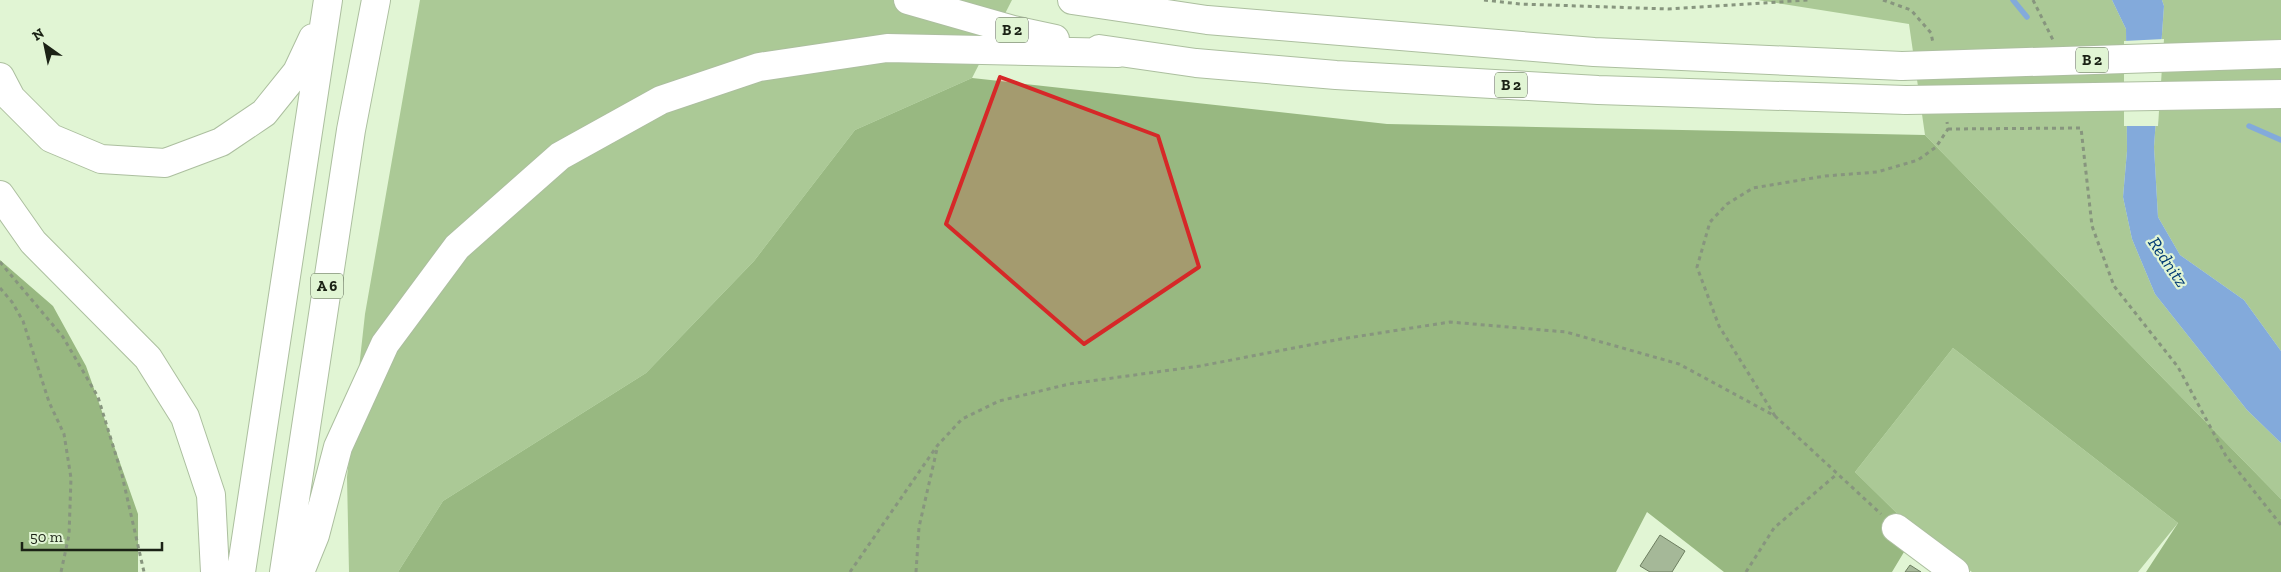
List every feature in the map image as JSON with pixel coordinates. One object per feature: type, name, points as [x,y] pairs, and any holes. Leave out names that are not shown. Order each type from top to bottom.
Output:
[{"type":"main road","points":[[0,77],[11,98],[51,138],[101,160],[165,163],[221,142],[264,113],[297,72],[312,41],[322,0]]},
{"type":"main road","points":[[241,572],[328,0]]},
{"type":"main road","name":"A 6","points":[[284,572],[351,130],[376,0]]},
{"type":"main road","name":"B 2","points":[[908,0],[1013,30],[1118,53],[1196,63],[1336,75],[1598,90],[1906,100],[2281,94]]},
{"type":"main road","name":"B 2","points":[[1072,0],[1207,20],[1584,51],[1902,66],[2281,54]]},
{"type":"main road","points":[[300,572],[314,535],[338,447],[385,344],[457,247],[560,156],[661,100],[758,67],[887,48],[1118,53]]},
{"type":"main road","points":[[0,195],[33,242],[148,358],[186,417],[211,495],[215,572]]},
{"type":"main road","points":[[1896,528],[1955,572]]},
{"type":"path","points":[[1484,0],[1520,4],[1668,9],[1809,0]]},
{"type":"path","points":[[1775,416],[1719,326],[1697,268],[1710,222],[1727,204],[1753,188],[1826,176],[1877,172],[1918,160],[1936,147],[1948,129],[2081,128],[2092,226],[2114,286],[2178,367],[2226,456],[2281,525]]},
{"type":"path","points":[[0,262],[63,337],[98,397],[122,475],[144,572]]},
{"type":"path","points":[[0,288],[12,302],[23,321],[49,402],[64,434],[71,478],[69,534],[60,572]]},
{"type":"path","points":[[850,572],[937,446],[962,419],[999,401],[1069,384],[1200,366],[1341,339],[1450,322],[1566,332],[1678,364],[1775,416],[1896,528]]},
{"type":"path","points":[[916,572],[919,527],[937,446]]},
{"type":"path","points":[[1746,572],[1774,528],[1838,474]]},
{"type":"highlighted area","points":[[1000,77],[1158,136],[1199,267],[1084,344],[946,224]]},
{"type":"green space","points":[[420,0],[1012,0],[972,78],[855,130],[754,261],[646,373],[443,501],[398,572],[349,572],[347,477],[365,314]]},
{"type":"green space","points":[[1758,0],[2112,0],[2126,29],[2127,151],[2123,197],[2132,239],[2155,294],[2247,410],[2281,443],[2281,499],[1925,135],[1909,24]]},
{"type":"green space","points":[[2162,0],[2281,0],[2281,351],[2244,300],[2180,255],[2158,217],[2154,147],[2164,6]]},
{"type":"green space","points":[[972,78],[1387,124],[1925,135],[2281,499],[2281,572],[2146,572],[2178,523],[1953,348],[1855,472],[1916,532],[1892,572],[1724,572],[1647,512],[1616,572],[398,572],[443,501],[646,373],[754,261],[855,130]]},
{"type":"green space","points":[[0,260],[53,306],[86,366],[138,514],[138,572],[0,572]]},
{"type":"green space","points":[[1953,348],[2178,523],[2138,572],[1972,572],[1916,532],[1855,472]]},
{"type":"water","name":"Rednitz","points":[[2112,0],[2162,0],[2164,6],[2154,147],[2158,217],[2180,255],[2244,300],[2281,351],[2281,443],[2247,410],[2155,294],[2132,239],[2123,197],[2127,151],[2126,29]]},
{"type":"pier","points":[[2164,39],[2158,126],[2124,126],[2124,41]]},
{"type":"building","points":[[1660,535],[1685,551],[1672,572],[1650,572],[1640,566]]},
{"type":"building","points":[[1910,565],[1921,572],[1905,572]]},
{"type":"waterway","points":[[2013,0],[2027,17]]},
{"type":"waterway","points":[[2249,126],[2281,140]]}]
